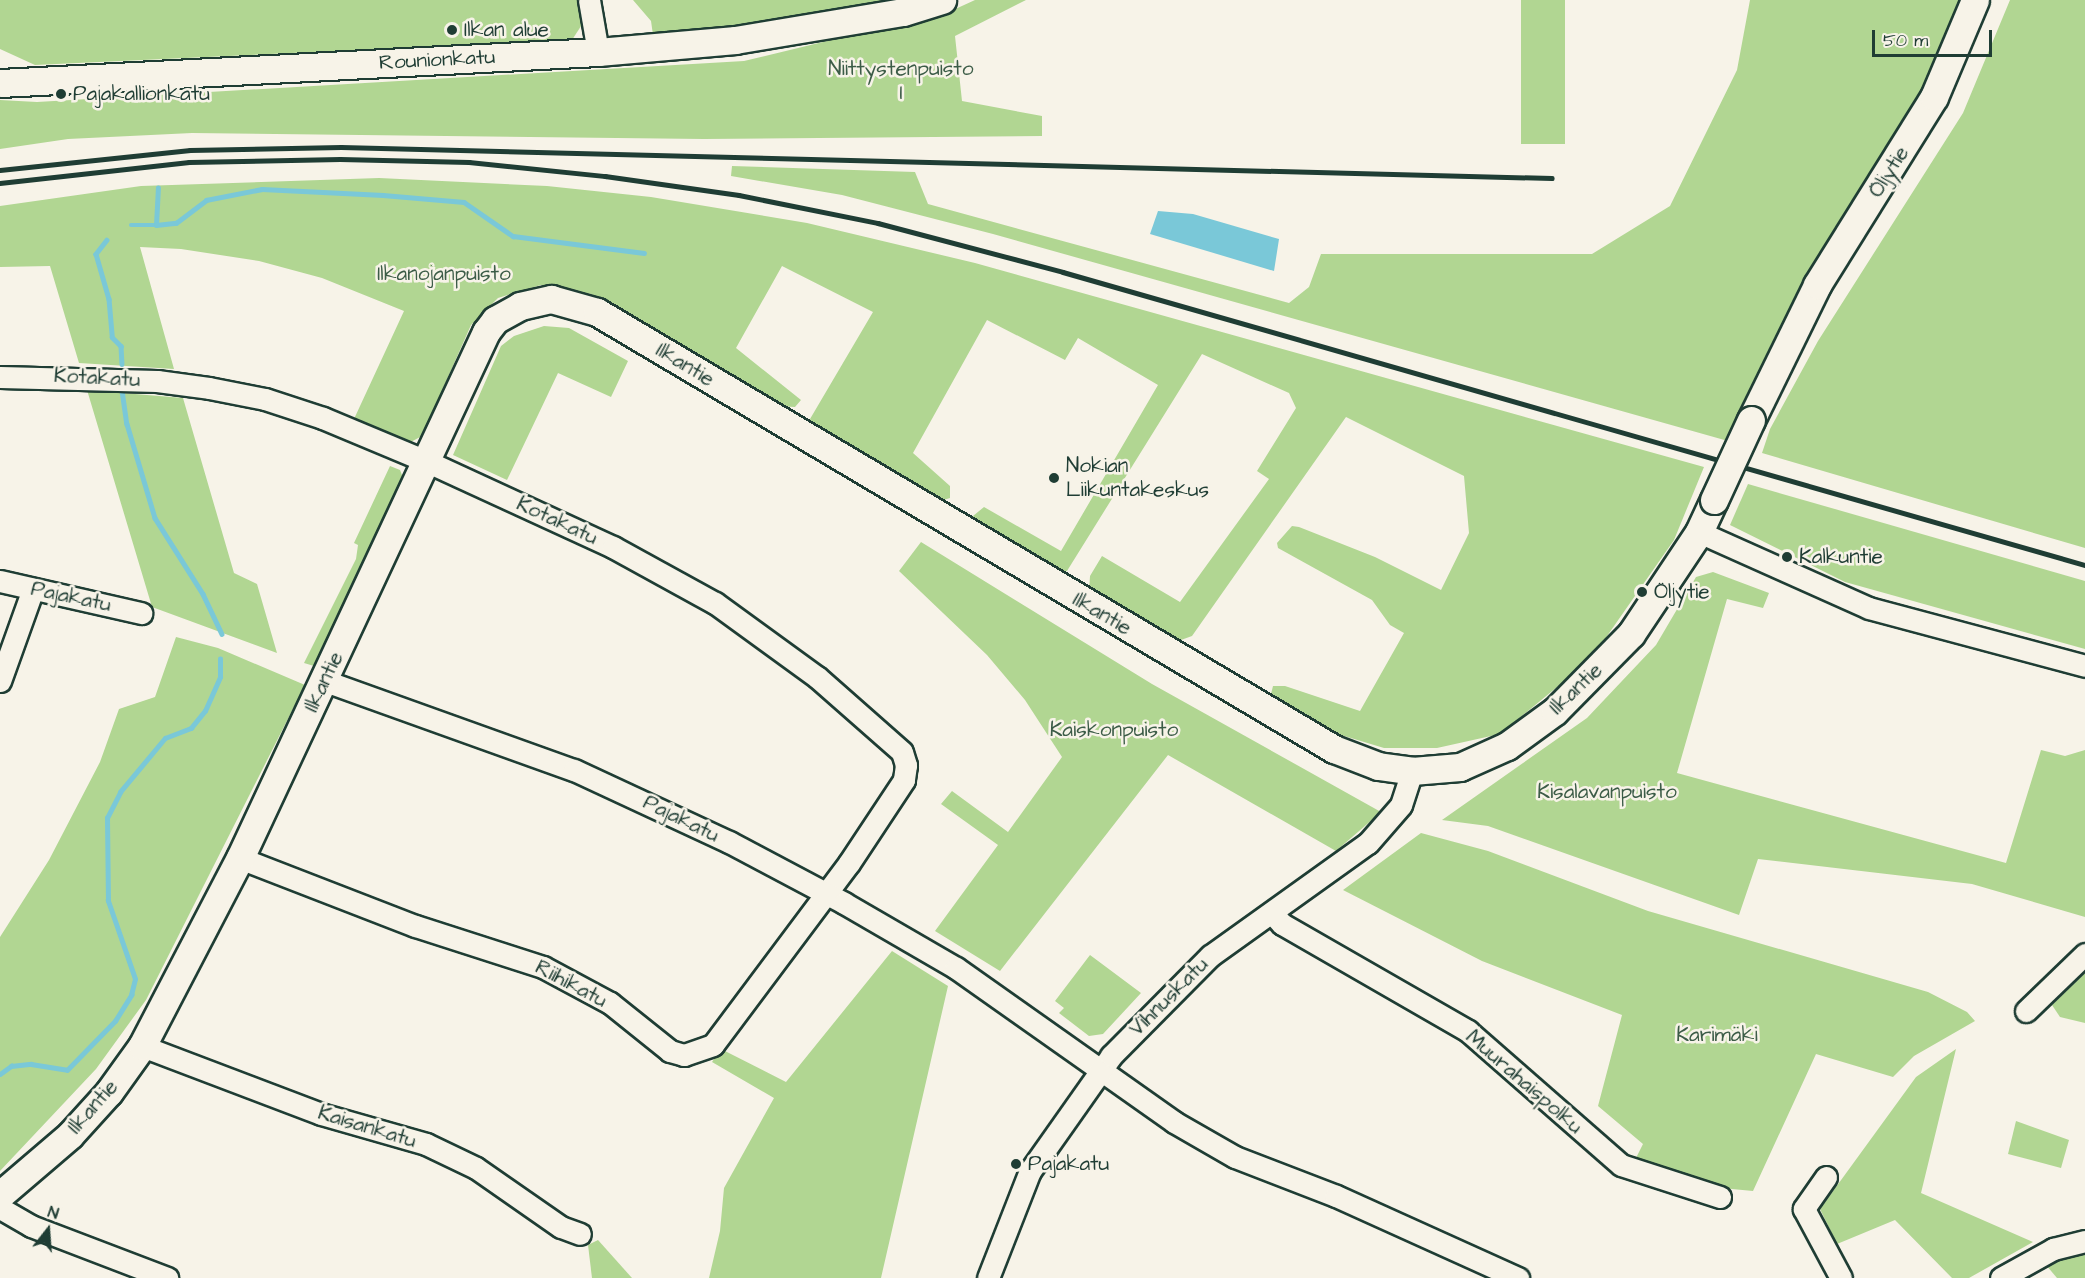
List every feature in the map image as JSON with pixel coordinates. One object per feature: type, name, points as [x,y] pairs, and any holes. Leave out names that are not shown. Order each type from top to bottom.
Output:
[{"type":"main road","name":"Rounionkatu","points":[[0,83],[598,52],[735,40],[903,12],[942,0]]},
{"type":"main road","name":"Öljytie","points":[[1699,532],[1817,285],[1934,97],[1975,0]]},
{"type":"main road","name":"Ilkantie","points":[[0,1195],[70,1135],[109,1092],[142,1046],[240,858],[325,681],[426,461],[495,320],[534,301],[551,299],[578,304],[1334,749],[1378,766],[1413,771],[1447,770],[1482,759],[1555,711],[1631,634],[1699,532]]},
{"type":"street","points":[[589,0],[598,52]]},
{"type":"street","name":"Kotakatu","points":[[0,377],[157,381],[265,399],[323,418],[426,461],[614,547],[715,603],[809,670],[902,752],[906,765],[904,780],[825,893]]},
{"type":"street","points":[[1699,532],[1869,608],[2085,666]]},
{"type":"street","name":"Pajakatu","points":[[0,581],[141,613]]},
{"type":"street","points":[[0,681],[33,589]]},
{"type":"street","name":"Pajakatu","points":[[325,681],[574,770],[644,801],[825,893],[956,968],[1174,1122],[1235,1157],[1333,1195],[1518,1278]]},
{"type":"street","name":"Vihnuskatu","points":[[988,1278],[1030,1171],[1101,1069],[1183,979],[1273,914],[1386,826],[1401,805],[1413,771]]},
{"type":"street","name":"Riihikatu","points":[[240,858],[415,926],[541,966],[592,993],[670,1052],[684,1055],[713,1044],[825,893]]},
{"type":"street","name":"Muurahaispolku","points":[[1273,914],[1281,924],[1468,1031],[1621,1165],[1720,1197]]},
{"type":"street","points":[[2026,1011],[2085,954]]},
{"type":"street","name":"Kaisankatu","points":[[142,1046],[321,1114],[426,1144],[476,1168],[561,1227],[580,1233]]},
{"type":"street","points":[[1826,1177],[1804,1209],[1841,1278]]},
{"type":"street","points":[[0,1208],[31,1226],[167,1278]]},
{"type":"street","points":[[2001,1278],[2053,1249],[2085,1241]]},
{"type":"green space","points":[[0,0],[578,0],[583,23],[572,40],[35,65],[0,49]]},
{"type":"green space","points":[[633,0],[902,0],[851,16],[653,35],[651,21]]},
{"type":"green space","name":"Niittystenpuisto I","points":[[975,0],[1026,0],[955,36],[962,101],[1042,116],[1042,136],[704,139],[192,133],[68,139],[0,149],[0,100],[37,102],[744,61],[951,11]]},
{"type":"green space","points":[[1521,0],[1565,0],[1565,144],[1521,144]]},
{"type":"green space","points":[[1750,0],[1961,0],[1904,133],[1728,441],[993,234],[842,195],[731,176],[732,166],[915,172],[928,204],[1289,303],[1309,287],[1321,254],[1592,254],[1670,206],[1737,70]]},
{"type":"green space","points":[[2010,0],[2085,0],[2085,548],[1762,453],[1770,429],[1818,341],[1963,113]]},
{"type":"green space","name":"Ilkanojanpuisto","points":[[379,178],[547,186],[651,197],[807,223],[975,263],[1704,467],[1674,540],[1591,659],[1500,734],[1437,748],[1384,748],[1331,732],[1270,698],[1273,686],[1285,686],[1360,711],[1404,633],[1390,625],[1372,600],[1278,548],[1277,543],[1292,526],[1299,527],[1375,557],[1441,590],[1469,533],[1464,476],[1346,417],[1192,636],[1181,640],[1167,638],[1089,591],[1090,576],[1102,556],[1180,602],[1269,479],[1257,471],[1296,408],[1289,393],[1202,354],[1067,571],[1058,572],[975,524],[973,516],[984,507],[1061,551],[1158,385],[1078,338],[1065,360],[987,320],[913,453],[950,486],[950,498],[937,502],[813,428],[810,419],[873,312],[782,266],[736,348],[801,400],[795,407],[776,406],[591,294],[541,285],[498,298],[471,325],[422,436],[407,444],[354,419],[404,311],[322,278],[259,261],[181,249],[140,247],[174,369],[79,363],[50,266],[0,267],[0,206],[141,186]]},
{"type":"green space","points":[[544,326],[569,328],[628,361],[611,397],[558,373],[507,480],[453,455],[501,346],[514,336]]},
{"type":"green space","points":[[87,390],[183,398],[234,573],[257,584],[277,653],[152,607]]},
{"type":"green space","points":[[390,466],[400,470],[404,480],[314,666],[304,663],[356,559],[358,545],[354,543]]},
{"type":"green space","points":[[1748,484],[2085,581],[2085,649],[1845,582],[1730,525]]},
{"type":"green space","name":"Kaiskonpuisto","points":[[921,542],[1152,684],[1381,812],[1336,851],[1168,755],[1000,971],[935,931],[998,845],[941,804],[952,791],[1008,832],[1062,757],[1025,700],[987,655],[899,571]]},
{"type":"green space","name":"Kisalavanpuisto","points":[[1713,572],[1769,593],[1763,608],[1727,599],[1677,773],[2006,863],[2041,750],[2065,756],[2085,750],[2085,917],[1972,884],[1758,859],[1739,915],[1488,826],[1442,820],[1587,718],[1656,645],[1696,577]]},
{"type":"green space","points":[[176,637],[218,648],[305,685],[146,1000],[96,1069],[0,1171],[0,937],[49,860],[100,762],[119,709],[155,697]]},
{"type":"green space","name":"Karimäki","points":[[1421,833],[1488,851],[1648,911],[1928,992],[1967,1012],[1975,1021],[1914,1056],[1893,1077],[1816,1054],[1753,1191],[1711,1187],[1634,1162],[1643,1144],[1598,1106],[1622,1015],[1482,961],[1343,890]]},
{"type":"green space","points":[[892,951],[948,986],[881,1278],[709,1278],[720,1231],[724,1188],[774,1098],[712,1062],[721,1049],[786,1082]]},
{"type":"green space","points":[[1090,955],[1141,993],[1103,1034],[1089,1036],[1059,1013],[1064,1008],[1055,1001]]},
{"type":"green space","points":[[2085,973],[2085,1023],[2060,1017],[2052,1005]]},
{"type":"green space","points":[[1956,1049],[1921,1193],[2033,1242],[1969,1278],[1952,1278],[1895,1220],[1837,1244],[1820,1209],[1916,1077]]},
{"type":"green space","points":[[2016,1121],[2069,1140],[2061,1168],[2008,1154]]},
{"type":"green space","points":[[598,1240],[632,1278],[592,1278],[588,1245]]},
{"type":"green space","points":[[2074,1254],[2085,1254],[2085,1278],[2057,1278],[2046,1265]]},
{"type":"water","points":[[1158,211],[1193,214],[1279,239],[1274,271],[1150,234]]},
{"type":"waterway","points":[[131,225],[156,225],[158,188]]},
{"type":"waterway","points":[[156,225],[176,223],[206,200],[262,189],[383,195],[464,202],[513,236],[644,253]]},
{"type":"waterway","points":[[107,240],[96,254],[109,299],[112,337],[121,346],[122,364]]},
{"type":"waterway","points":[[122,390],[127,424],[155,518],[203,594],[222,634]]},
{"type":"waterway","points":[[0,1074],[11,1066],[31,1064],[67,1070],[115,1021],[131,995],[135,979],[108,901],[107,818],[120,792],[165,738],[191,728],[205,711],[220,677],[220,659]]},
{"type":"railway","points":[[0,170],[190,150],[341,147],[1552,178]]},
{"type":"railway","points":[[0,183],[189,162],[340,159],[469,162],[605,176],[739,195],[878,223],[1063,272],[2085,565]]},
{"type":"place","name":"Ilkan alue","points":[[452,30]]},
{"type":"place","name":"Pajakallionkatu","points":[[61,94]]},
{"type":"place","name":"Nokian Liikuntakeskus","points":[[1054,478]]},
{"type":"place","name":"Kalkuntie","points":[[1787,557]]},
{"type":"place","name":"Öljytie","points":[[1642,592]]},
{"type":"place","name":"Pajakatu","points":[[1016,1164]]}]
